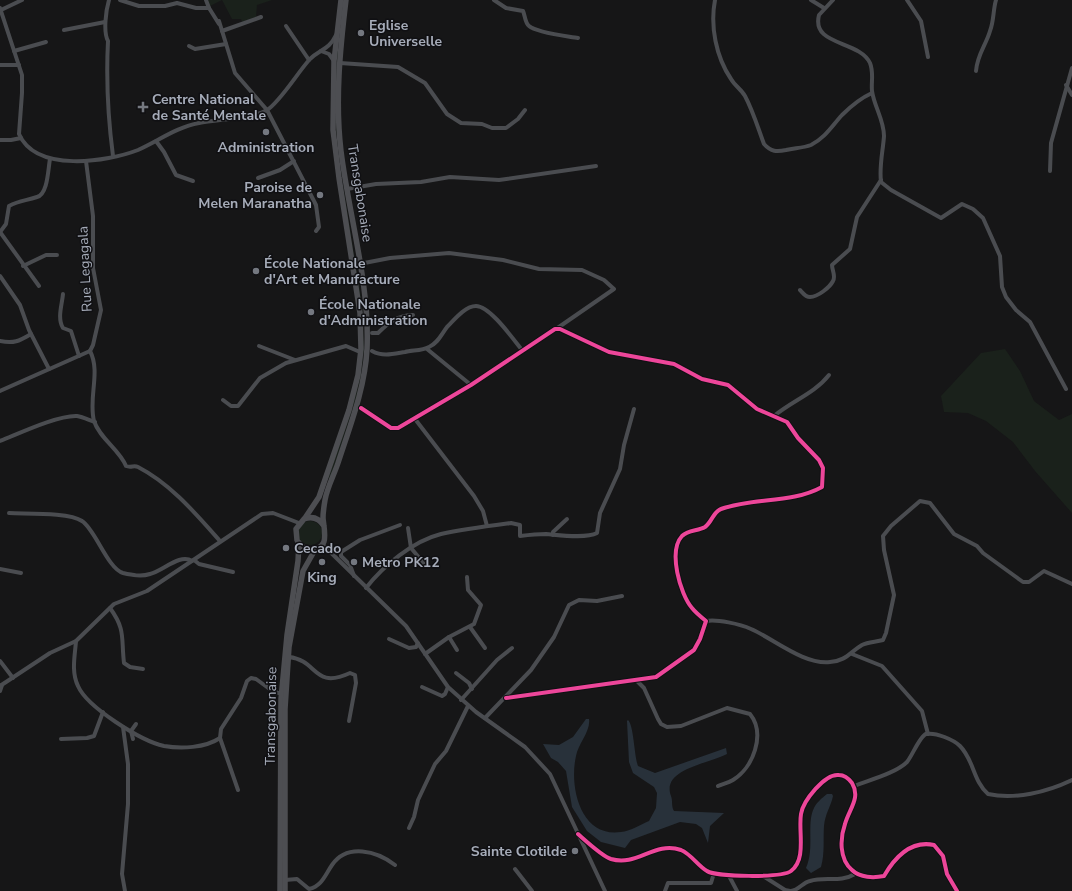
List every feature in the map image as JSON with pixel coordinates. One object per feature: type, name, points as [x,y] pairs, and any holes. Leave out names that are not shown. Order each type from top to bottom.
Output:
[{"type":"highway","name":"Transgabonaise","points":[[324,526],[323,511],[325,499],[355,412],[365,368],[366,320],[359,264],[346,189],[339,131],[337,34],[341,0]]},
{"type":"highway","name":"Transgabonaise","points":[[301,521],[314,507],[333,458],[352,401],[360,352],[360,313],[334,142],[332,108],[346,0]]},
{"type":"highway","points":[[313,518],[318,519],[324,526],[326,536],[322,544],[316,548],[309,549],[299,543],[295,533],[301,521],[313,518]]},
{"type":"highway","name":"Transgabonaise","points":[[280,891],[281,694],[287,632],[298,566],[299,543]]},
{"type":"highway","name":"Transgabonaise","points":[[285,891],[285,709],[289,657],[293,619],[303,571],[316,548]]},
{"type":"street","points":[[22,0],[1,9],[2,18],[19,65],[23,84],[19,126],[21,138],[31,150],[50,159],[86,161],[113,156],[137,150],[198,123],[251,115],[267,110],[309,60],[330,45],[337,34]]},
{"type":"street","points":[[108,0],[105,22],[107,26],[106,37],[108,41],[106,72],[108,115],[113,156]]},
{"type":"street","points":[[120,0],[140,6],[167,6],[181,3],[196,8],[209,8]]},
{"type":"street","points":[[206,0],[209,8],[219,23],[235,73],[267,110],[316,205],[319,227],[316,231]]},
{"type":"street","points":[[494,0],[506,8],[523,11],[527,23],[532,27],[555,34],[578,38]]},
{"type":"street","points":[[715,0],[712,22],[722,59],[731,80],[740,88],[746,98],[764,144],[768,149],[780,151],[809,146],[828,133],[848,110],[861,98],[872,93]]},
{"type":"street","points":[[811,0],[824,8]]},
{"type":"street","points":[[800,290],[804,295],[810,297],[818,294],[833,282],[834,276],[832,265],[850,249],[857,217],[881,180],[883,128],[872,93],[871,68],[864,55],[853,48],[830,39],[823,34],[818,27],[819,15],[833,0]]},
{"type":"street","points":[[907,0],[920,21],[928,57]]},
{"type":"street","points":[[976,71],[977,58],[985,45],[992,26],[992,11],[996,0]]},
{"type":"street","points":[[222,31],[261,17]]},
{"type":"street","points":[[64,30],[105,22]]},
{"type":"street","points":[[286,26],[309,60]]},
{"type":"street","points":[[14,50],[46,42]]},
{"type":"street","points":[[189,46],[195,49],[226,44]]},
{"type":"street","points":[[321,51],[329,54],[337,62],[398,67],[425,83],[447,114],[461,123],[482,124],[492,128],[506,128],[518,119],[524,110]]},
{"type":"street","points":[[0,65],[19,65]]},
{"type":"street","points":[[1050,171],[1051,143],[1072,68]]},
{"type":"street","points":[[1066,85],[1072,95]]},
{"type":"street","points":[[0,140],[21,138]]},
{"type":"street","points":[[156,141],[164,152],[176,176],[185,180],[193,181]]},
{"type":"street","points":[[39,286],[23,266],[0,232],[6,224],[9,206],[21,200],[38,197],[42,192],[50,159]]},
{"type":"street","name":"Rue Legagala","points":[[86,161],[93,216],[93,268],[101,310],[93,345],[90,351]]},
{"type":"street","points":[[258,178],[280,170],[294,161]]},
{"type":"street","points":[[346,189],[376,184],[421,182],[450,177],[499,180],[596,166]]},
{"type":"street","points":[[881,180],[884,185],[891,190],[941,218],[962,204],[969,206],[978,212],[983,218],[1000,256],[1002,287],[1006,297],[1016,310],[1030,322],[1066,388]]},
{"type":"street","points":[[359,264],[390,258],[449,253],[503,260],[539,269],[582,270],[604,280],[614,289],[470,385],[398,428],[391,428],[361,408]]},
{"type":"street","points":[[23,266],[46,255],[57,255]]},
{"type":"street","points":[[0,276],[20,305],[31,334],[50,369]]},
{"type":"street","points":[[63,294],[60,313],[61,324],[63,328],[70,331],[79,356]]},
{"type":"street","points":[[372,351],[378,354],[390,355],[427,348],[440,339],[456,318],[467,308],[475,305],[486,309],[522,350]]},
{"type":"street","points":[[372,333],[378,333],[395,319],[406,315],[414,315]]},
{"type":"street","points":[[555,329],[564,331],[609,352],[674,364],[702,379],[728,384],[753,406],[787,422],[798,438],[819,460],[823,468],[822,487],[790,499],[740,504],[719,510],[704,527],[683,535],[680,540],[675,565],[688,603],[692,609],[706,621],[717,620],[751,628],[791,650],[821,662],[830,662],[846,658],[863,645],[883,640],[885,637],[894,595],[884,550],[883,536],[890,526],[920,501],[930,503],[954,534],[977,546],[983,554],[1022,582],[1029,582],[1044,571],[1072,584]]},
{"type":"street","points":[[0,341],[13,343],[18,342],[31,334]]},
{"type":"street","points":[[259,346],[295,360]]},
{"type":"street","points":[[222,400],[231,406],[236,407],[260,378],[277,367],[295,360],[346,346],[360,352]]},
{"type":"street","points":[[427,348],[470,385]]},
{"type":"street","points":[[0,391],[90,351],[94,368],[92,403],[95,422],[104,438],[126,466],[138,467],[175,494],[191,508],[220,541]]},
{"type":"street","points":[[774,416],[786,406],[814,389],[829,375]]},
{"type":"street","points":[[366,588],[383,568],[412,548],[439,535],[511,523],[520,525],[520,536],[592,536],[597,533],[600,513],[620,469],[624,444],[634,409]]},
{"type":"street","points":[[0,441],[37,426],[74,416],[83,417],[95,422]]},
{"type":"street","points":[[415,419],[474,496],[483,511],[487,526]]},
{"type":"street","points":[[9,513],[68,516],[82,520],[108,555],[116,570],[133,576],[150,574],[181,559],[188,558],[199,564],[233,572]]},
{"type":"street","points":[[0,691],[1,685],[50,653],[76,641],[110,608],[123,599],[146,591],[262,514],[273,513],[301,521]]},
{"type":"street","points":[[553,535],[553,532],[566,520]]},
{"type":"street","points":[[355,577],[350,565],[341,556],[341,552],[360,540],[400,525]]},
{"type":"street","points":[[408,528],[412,548],[426,566]]},
{"type":"street","points":[[322,544],[398,618],[418,643],[448,687],[468,706],[525,747],[550,774],[605,891]]},
{"type":"street","points":[[0,569],[21,573]]},
{"type":"street","points":[[425,654],[449,637],[470,627],[477,619],[481,605],[468,590],[467,577]]},
{"type":"street","points":[[485,718],[506,698],[531,670],[554,637],[570,605],[579,600],[597,601],[622,596]]},
{"type":"street","points":[[110,608],[119,622],[123,636],[124,663],[130,667],[142,669]]},
{"type":"street","points":[[506,698],[656,677],[694,650],[700,639],[706,621]]},
{"type":"street","points":[[470,627],[485,648]]},
{"type":"street","points":[[449,637],[457,650]]},
{"type":"street","points":[[389,639],[409,648],[416,647],[418,643]]},
{"type":"street","points":[[76,641],[74,667],[77,684],[86,697],[123,727],[159,744],[168,746],[203,745],[220,738]]},
{"type":"street","points":[[461,700],[498,660],[512,648]]},
{"type":"street","points":[[852,654],[882,666],[922,711],[928,734]]},
{"type":"street","points":[[289,657],[302,660],[314,672],[331,679],[337,679],[350,673],[355,675],[356,683],[348,721]]},
{"type":"street","points":[[0,661],[13,678]]},
{"type":"street","points":[[456,673],[469,683],[472,689]]},
{"type":"street","points":[[238,790],[220,738],[221,729],[240,698],[247,681],[251,678],[256,679],[271,690],[281,694]]},
{"type":"street","points":[[635,679],[644,688],[661,724],[667,727],[681,726],[727,708],[750,714],[757,727],[757,744],[753,755],[749,763],[733,780],[718,786]]},
{"type":"street","points":[[422,687],[442,696],[446,694],[448,687]]},
{"type":"street","points":[[409,828],[414,817],[418,800],[435,764],[446,751],[468,706]]},
{"type":"street","points":[[61,739],[87,738],[94,736],[103,712]]},
{"type":"street","points":[[132,739],[131,731],[136,724]]},
{"type":"street","points":[[123,727],[128,764],[128,804],[122,874],[125,891]]},
{"type":"street","points":[[854,786],[901,767],[910,758],[922,736],[928,734],[945,738],[960,746],[965,753],[977,782],[988,794],[1013,796],[1046,790],[1072,780]]},
{"type":"street","points":[[578,834],[611,859],[631,860],[656,849],[670,848],[682,850],[708,872],[762,876],[783,875],[792,870],[800,858],[801,814],[807,801],[823,782],[839,775],[849,779],[854,786],[856,797],[845,823],[842,837],[843,858],[847,866],[855,874],[875,878],[884,876],[899,855],[915,846],[929,844],[934,845],[940,850],[947,874],[957,891]]},
{"type":"street","points":[[285,880],[297,879],[309,889],[314,888],[323,880],[332,864],[346,853],[351,852],[378,854],[395,865]]},
{"type":"street","points":[[515,869],[532,891]]},
{"type":"street","points":[[665,891],[668,883],[711,883],[714,873]]},
{"type":"street","points":[[728,874],[737,891]]},
{"type":"street","points":[[762,876],[785,890],[791,891],[796,890],[809,881],[842,880],[855,874]]},
{"type":"shaded area","points":[[208,0],[222,0],[210,6]]},
{"type":"shaded area","points":[[222,0],[272,0],[257,5],[256,17],[242,22],[241,19],[232,19]]},
{"type":"shaded area","points":[[338,49],[342,177],[335,120]]},
{"type":"shaded area","points":[[342,181],[362,304],[364,349],[361,376],[355,402],[330,479],[328,478],[363,349]]},
{"type":"shaded area","points":[[1005,349],[1020,371],[1034,401],[1059,420],[1072,414],[1072,513],[1035,471],[1013,442],[986,421],[968,413],[944,412],[941,396],[981,353]]},
{"type":"shaded area","points":[[310,521],[319,524],[322,533],[319,542],[310,545],[301,542],[298,533],[301,524]]},
{"type":"shaded area","points":[[586,719],[589,719],[589,724],[577,751],[574,768],[576,795],[580,808],[587,818],[596,827],[607,832],[621,832],[649,821],[656,808],[657,793],[654,787],[633,773],[629,762],[628,720],[632,728],[638,766],[655,773],[726,748],[727,754],[679,773],[673,779],[670,787],[674,811],[724,813],[710,826],[708,843],[702,828],[696,824],[680,822],[631,840],[625,848],[601,842],[587,831],[572,807],[566,771],[558,762],[551,758],[543,744],[559,745],[573,737]]},
{"type":"shaded area","points":[[827,794],[832,794],[833,796],[825,822],[821,867],[811,873],[806,868],[810,852],[812,814],[816,804]]},
{"type":"cycle path","points":[[361,408],[391,428],[398,428],[471,385],[555,329],[560,329],[609,352],[674,364],[702,379],[728,385],[757,409],[787,422],[798,438],[819,460],[823,468],[822,487],[798,496],[734,505],[718,510],[705,527],[682,536],[678,543],[676,552],[677,572],[680,583],[683,593],[692,608],[706,621],[700,639],[694,650],[656,677],[506,698]]},
{"type":"cycle path","points":[[578,834],[599,852],[611,859],[620,861],[629,860],[654,851],[671,848],[685,852],[704,869],[713,873],[749,876],[785,873],[791,871],[796,866],[799,859],[801,844],[800,821],[806,802],[810,795],[827,778],[841,775],[852,783],[855,794],[855,799],[842,836],[843,854],[852,870],[859,875],[867,877],[884,876],[893,862],[904,852],[918,845],[934,845],[943,856],[947,874],[957,891]]},
{"type":"place","name":"Eglise Universelle","points":[[361,33]]},
{"type":"place","name":"Centre National de Santé Mentale","points":[[143,107]]},
{"type":"place","name":"Administration","points":[[266,132]]},
{"type":"place","name":"Paroise de Melen Maranatha","points":[[320,195]]},
{"type":"place","name":"École Nationale d'Art et Manufacture","points":[[256,271]]},
{"type":"place","name":"École Nationale d'Administration","points":[[311,312]]},
{"type":"place","name":"Cecado","points":[[286,548]]},
{"type":"place","name":"King","points":[[322,562]]},
{"type":"place","name":"Metro PK12","points":[[354,562]]},
{"type":"place","name":"Sainte Clotilde","points":[[575,851]]}]
